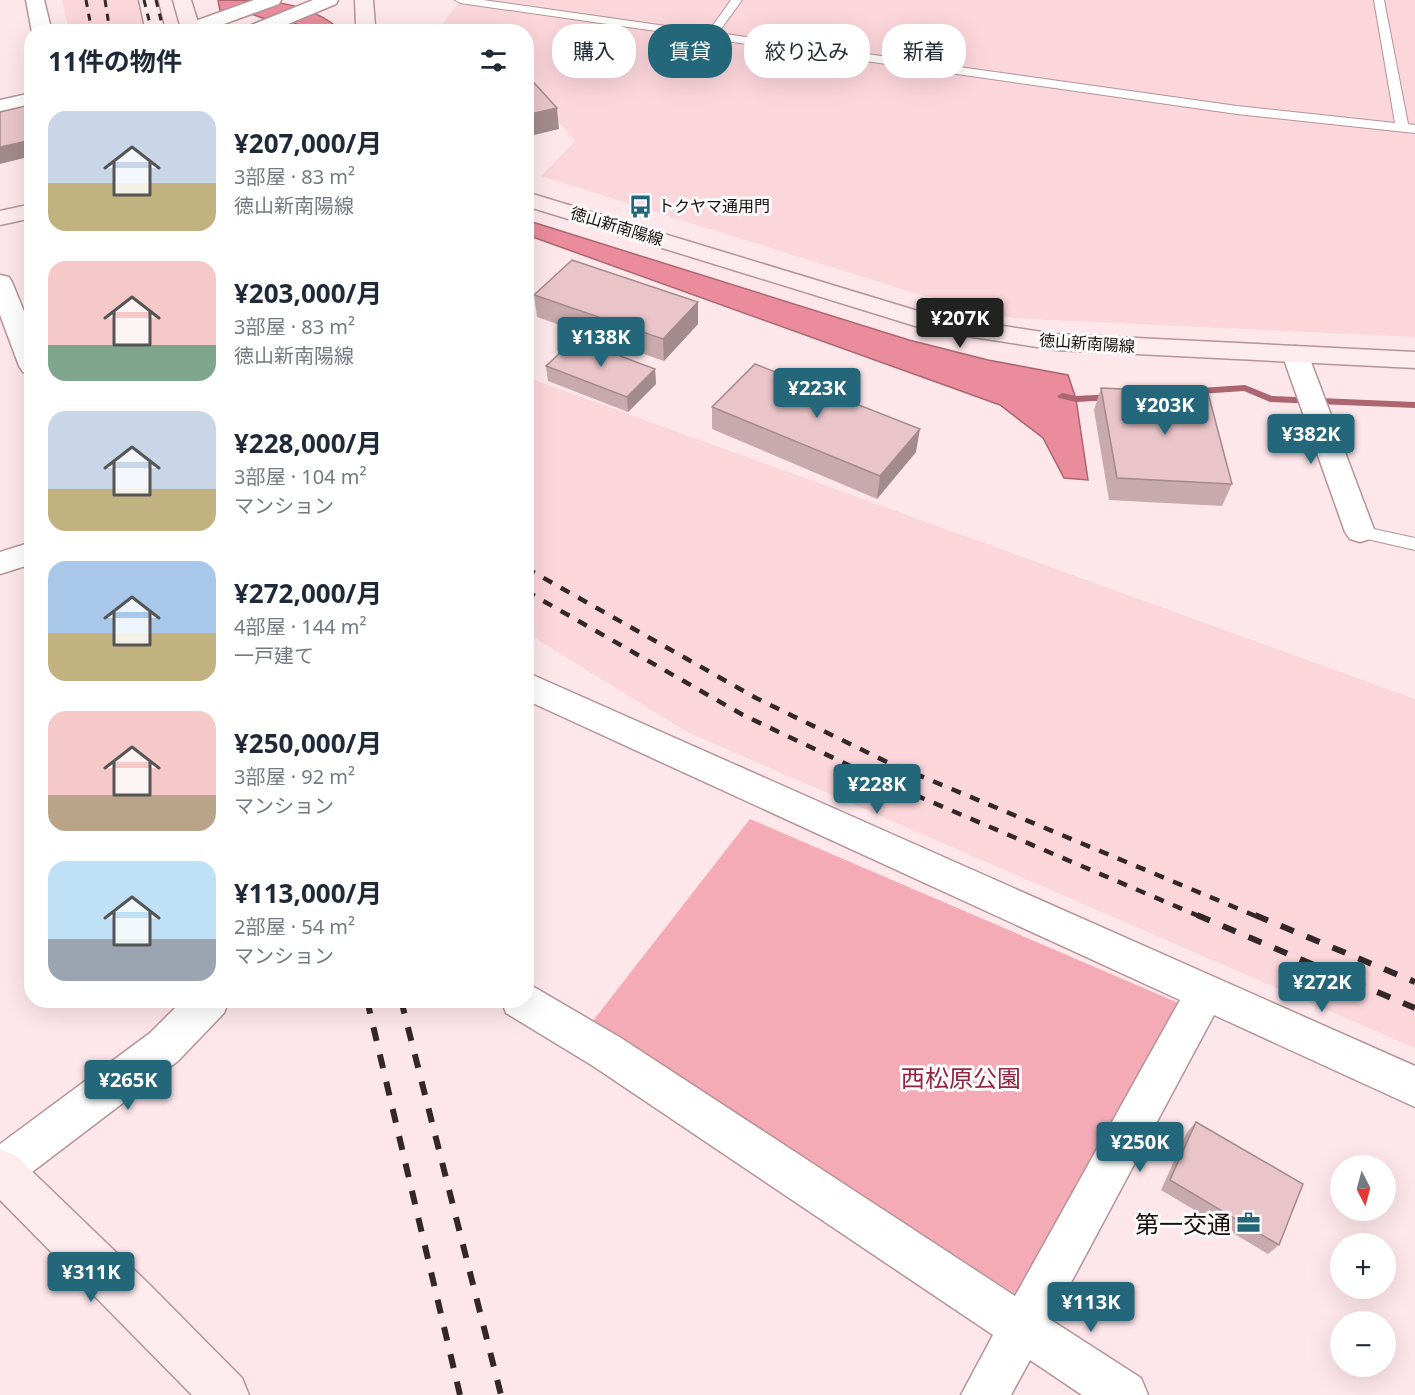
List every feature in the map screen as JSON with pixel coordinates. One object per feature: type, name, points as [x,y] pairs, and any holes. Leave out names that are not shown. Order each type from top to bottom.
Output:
[{"type":"main road","points":[[148,0],[154,24]]},
{"type":"main road","points":[[182,0],[189,24]]},
{"type":"main road","points":[[364,0],[366,24]]},
{"type":"main road","name":"徳山新南陽線","points":[[534,201],[928,322],[1056,342],[1415,360]]},
{"type":"main road","points":[[0,218],[24,213]]},
{"type":"main road","points":[[0,1170],[133,1300],[225,1395]]},
{"type":"street","points":[[35,0],[40,24]]},
{"type":"street","points":[[209,24],[272,0]]},
{"type":"street","points":[[269,24],[322,3]]},
{"type":"street","points":[[0,106],[24,101]]},
{"type":"street","points":[[0,282],[24,345]]},
{"type":"street","points":[[1295,354],[1360,532]]},
{"type":"street","points":[[0,563],[24,556]]},
{"type":"street","points":[[534,689],[1415,1087]]},
{"type":"street","points":[[985,1395],[1205,993]]},
{"type":"street","points":[[0,1170],[164,1047],[202,1008]]},
{"type":"street","points":[[534,1008],[608,1052],[1022,1324],[1124,1395]]},
{"type":"lane","points":[[460,0],[648,26]]},
{"type":"lane","points":[[719,24],[737,0]]},
{"type":"lane","points":[[1379,0],[1402,128]]},
{"type":"lane","points":[[732,38],[1237,110],[1415,129]]},
{"type":"lane","points":[[1360,532],[1415,544]]},
{"type":"shaded area","points":[[62,0],[145,0],[157,24],[67,24]]},
{"type":"shaded area","points":[[218,0],[252,0],[300,8],[333,24],[296,24],[268,20],[234,8],[220,11]]},
{"type":"shaded area","points":[[461,0],[1415,0],[1415,337],[1012,318],[911,292],[541,176],[575,141],[534,93],[534,24],[442,24]]},
{"type":"shaded area","points":[[534,223],[909,340],[988,360],[1068,375],[1076,399],[1088,480],[1064,478],[1043,438],[1000,405],[534,238]]},
{"type":"shaded area","points":[[534,380],[1415,699],[1415,1048],[687,732],[534,637]]},
{"type":"green space","name":"西松原公園","points":[[750,819],[1183,1005],[1015,1294],[592,1022]]},
{"type":"building","points":[[534,83],[557,108],[534,113]]},
{"type":"building","points":[[24,106],[24,142],[0,147],[0,112]]},
{"type":"building","points":[[572,260],[698,302],[663,339],[534,295]]},
{"type":"building","points":[[575,339],[655,369],[627,397],[546,366]]},
{"type":"building","points":[[755,364],[920,429],[880,476],[712,407]]},
{"type":"building","points":[[1101,388],[1208,393],[1232,484],[1117,478]]},
{"type":"building","name":"第一交通","points":[[1196,1122],[1303,1184],[1279,1245],[1170,1180]]},
{"type":"waterway","points":[[1170,393],[1245,388],[1270,399],[1415,405]]},
{"type":"waterway","points":[[1062,396],[1076,399],[1113,397]]},
{"type":"railway","points":[[86,0],[90,24]]},
{"type":"railway","points":[[105,0],[109,24]]},
{"type":"railway","points":[[144,0],[150,24]]},
{"type":"railway","points":[[156,0],[162,24]]},
{"type":"railway","points":[[534,573],[756,698],[887,762],[1258,917]]},
{"type":"railway","points":[[534,596],[743,715],[880,780],[1201,917]]},
{"type":"railway","points":[[1197,915],[1415,1008]]},
{"type":"railway","points":[[1255,915],[1415,982]]},
{"type":"railway","points":[[369,1008],[460,1395]]},
{"type":"railway","points":[[403,1008],[501,1395]]},
{"type":"place","name":"トクヤマ通用門","points":[[640,206]]},
{"type":"place","name":"第一交通","points":[[1249,1223]]}]
